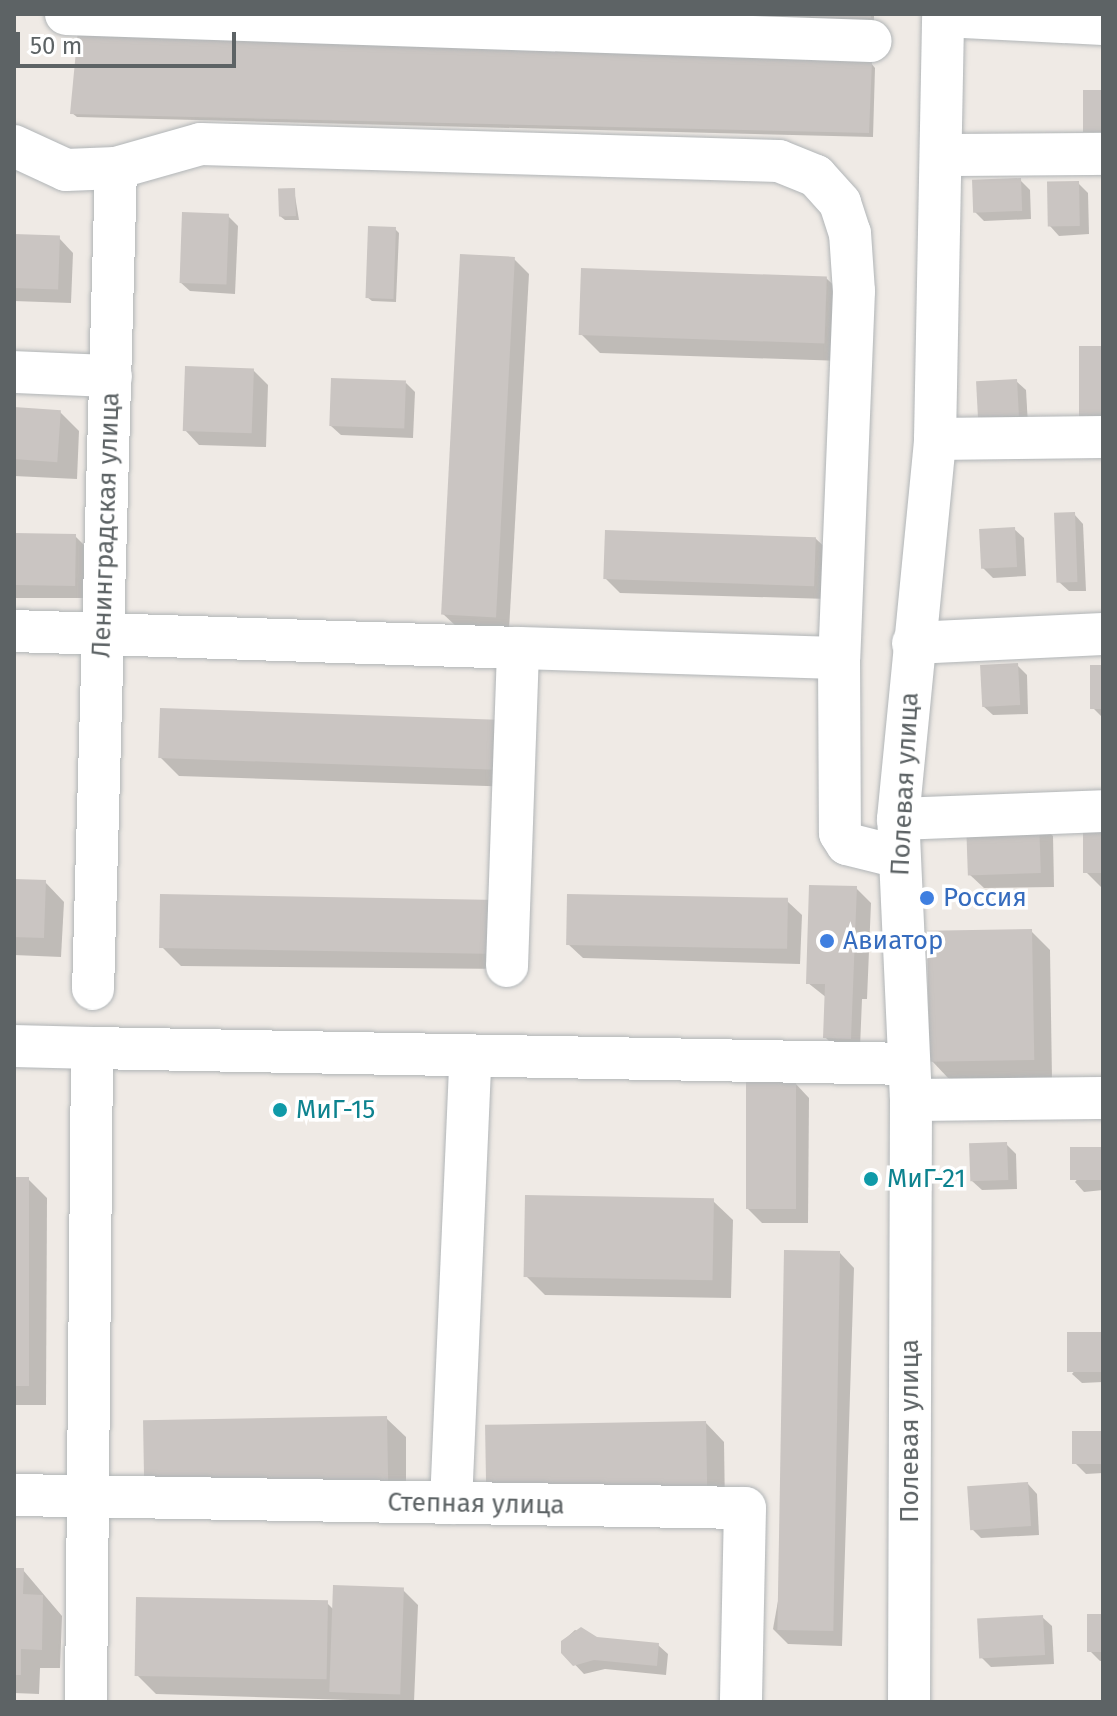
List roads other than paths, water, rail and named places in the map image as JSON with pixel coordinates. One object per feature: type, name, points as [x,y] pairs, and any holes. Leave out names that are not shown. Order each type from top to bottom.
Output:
[{"type":"street","points":[[66,14],[871,41]]},
{"type":"street","points":[[944,15],[1103,24]]},
{"type":"street","name":"Полевая улица","points":[[909,1702],[910,1082],[898,838],[913,643],[935,439],[944,15]]},
{"type":"street","points":[[14,146],[66,170],[116,168],[201,144],[779,161],[816,176],[840,203],[850,233],[854,291],[839,658],[840,833],[847,844],[1103,811]]},
{"type":"street","points":[[941,155],[1103,154]]},
{"type":"street","name":"Ленинградская улица","points":[[93,989],[116,168]]},
{"type":"street","points":[[14,372],[111,376]]},
{"type":"street","points":[[935,439],[1103,437]]},
{"type":"street","points":[[14,631],[839,658]]},
{"type":"street","points":[[913,643],[1103,634]]},
{"type":"street","points":[[507,966],[518,648]]},
{"type":"street","points":[[14,1046],[470,1059],[910,1082],[1103,1098]]},
{"type":"street","points":[[86,1702],[92,1048]]},
{"type":"street","points":[[451,1503],[470,1059]]},
{"type":"street","name":"Степная улица","points":[[14,1495],[745,1508],[741,1702]]},
{"type":"place","name":"Россия","points":[[927,898]]},
{"type":"place","name":"Авиатор","points":[[827,941]]},
{"type":"place","name":"МиГ-15","points":[[280,1110]]},
{"type":"place","name":"МиГ-21","points":[[871,1179]]}]
